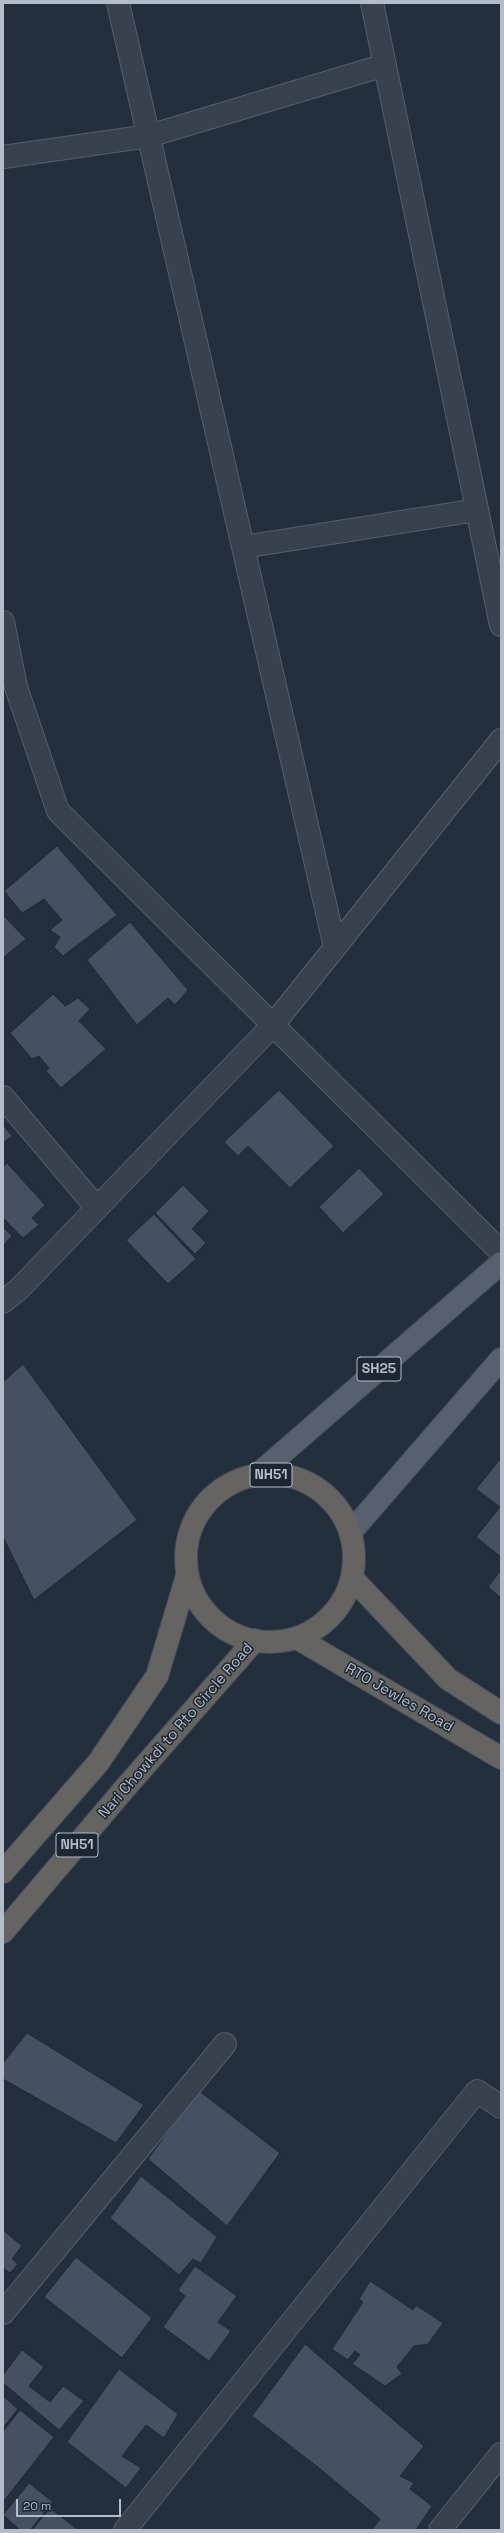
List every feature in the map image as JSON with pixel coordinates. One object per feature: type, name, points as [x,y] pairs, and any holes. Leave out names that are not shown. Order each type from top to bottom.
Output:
[{"type":"highway","name":"NH51","points":[[3,1872],[98,1763],[157,1676],[187,1576],[186,1549],[194,1522],[209,1500],[231,1483],[257,1475],[284,1475],[310,1484],[332,1500],[347,1523],[354,1549],[352,1578],[341,1604],[322,1625],[297,1638],[269,1643],[240,1638],[216,1623],[197,1602],[187,1576]]},
{"type":"highway","points":[[352,1578],[448,1679],[501,1713]]},
{"type":"highway","name":"RTO Jewles Road","points":[[297,1638],[501,1758]]},
{"type":"highway","name":"Nari Chowkdi to Rto Circle Road","points":[[3,1932],[126,1787],[255,1640]]},
{"type":"main road","name":"SH25","points":[[257,1475],[501,1263]]},
{"type":"main road","points":[[350,1534],[501,1359]]},
{"type":"street","points":[[118,3],[335,947]]},
{"type":"street","points":[[372,3],[501,625]]},
{"type":"street","points":[[3,158],[149,136],[385,65]]},
{"type":"street","points":[[243,547],[477,510]]},
{"type":"street","points":[[3,622],[16,687],[58,811],[501,1252]]},
{"type":"street","points":[[3,1302],[19,1289],[273,1025],[501,740]]},
{"type":"street","points":[[3,1097],[97,1208]]},
{"type":"street","points":[[3,2313],[225,2044]]},
{"type":"street","points":[[125,2530],[477,2091],[501,2107]]},
{"type":"street","points":[[440,2530],[501,2454]]},
{"type":"building","points":[[57,846],[117,915],[63,956],[54,947],[60,937],[50,930],[62,920],[44,899],[22,913],[4,891]]},
{"type":"building","points":[[3,915],[26,939],[3,958]]},
{"type":"building","points":[[130,922],[188,990],[175,1005],[168,998],[137,1025],[87,960]]},
{"type":"building","points":[[53,994],[65,1006],[78,998],[90,1009],[79,1021],[106,1049],[61,1088],[46,1071],[49,1068],[39,1056],[32,1059],[10,1033]]},
{"type":"building","points":[[279,1090],[334,1146],[290,1188],[248,1146],[238,1156],[224,1142]]},
{"type":"building","points":[[3,1125],[12,1136],[3,1143]]},
{"type":"building","points":[[7,1163],[45,1205],[32,1218],[39,1225],[23,1238],[3,1218],[3,1167]]},
{"type":"building","points":[[359,1168],[384,1194],[343,1233],[319,1207]]},
{"type":"building","points":[[183,1185],[209,1211],[192,1229],[206,1243],[195,1254],[155,1213]]},
{"type":"building","points":[[154,1214],[196,1259],[168,1284],[126,1240]]},
{"type":"building","points":[[3,1227],[12,1236],[3,1246]]},
{"type":"building","points":[[23,1364],[137,1520],[34,1600],[3,1537],[3,1382]]},
{"type":"building","points":[[501,1458],[501,1557],[476,1537],[500,1507],[476,1489]]},
{"type":"building","points":[[501,1570],[501,1598],[488,1587]]},
{"type":"building","points":[[27,2033],[144,2105],[116,2143],[3,2079],[3,2063]]},
{"type":"building","points":[[198,2090],[280,2153],[227,2226],[148,2159]]},
{"type":"building","points":[[141,2176],[217,2237],[201,2263],[193,2259],[179,2275],[110,2218]]},
{"type":"building","points":[[3,2230],[22,2246],[12,2259],[18,2264],[10,2273],[3,2268]]},
{"type":"building","points":[[76,2257],[152,2318],[122,2358],[44,2297]]},
{"type":"building","points":[[195,2266],[237,2296],[218,2322],[231,2331],[209,2361],[163,2327],[185,2296],[178,2290]]},
{"type":"building","points":[[370,2281],[413,2310],[416,2305],[443,2323],[428,2344],[414,2346],[397,2367],[402,2374],[385,2386],[352,2364],[360,2355],[355,2351],[348,2360],[332,2349],[363,2302],[359,2299]]},
{"type":"building","points":[[305,2344],[424,2446],[400,2476],[414,2483],[410,2489],[432,2506],[416,2530],[372,2530],[380,2519],[319,2468],[252,2416]]},
{"type":"building","points":[[22,2350],[44,2367],[29,2386],[50,2402],[63,2386],[84,2401],[59,2430],[3,2383],[3,2375]]},
{"type":"building","points":[[119,2369],[178,2414],[164,2438],[146,2425],[122,2456],[141,2468],[126,2488],[67,2442]]},
{"type":"building","points":[[3,2396],[18,2409],[3,2428]]},
{"type":"building","points":[[20,2410],[54,2437],[3,2502],[3,2431]]},
{"type":"building","points":[[29,2483],[53,2502],[30,2530],[20,2530],[3,2515]]},
{"type":"building","points":[[50,2508],[78,2530],[32,2530]]}]
